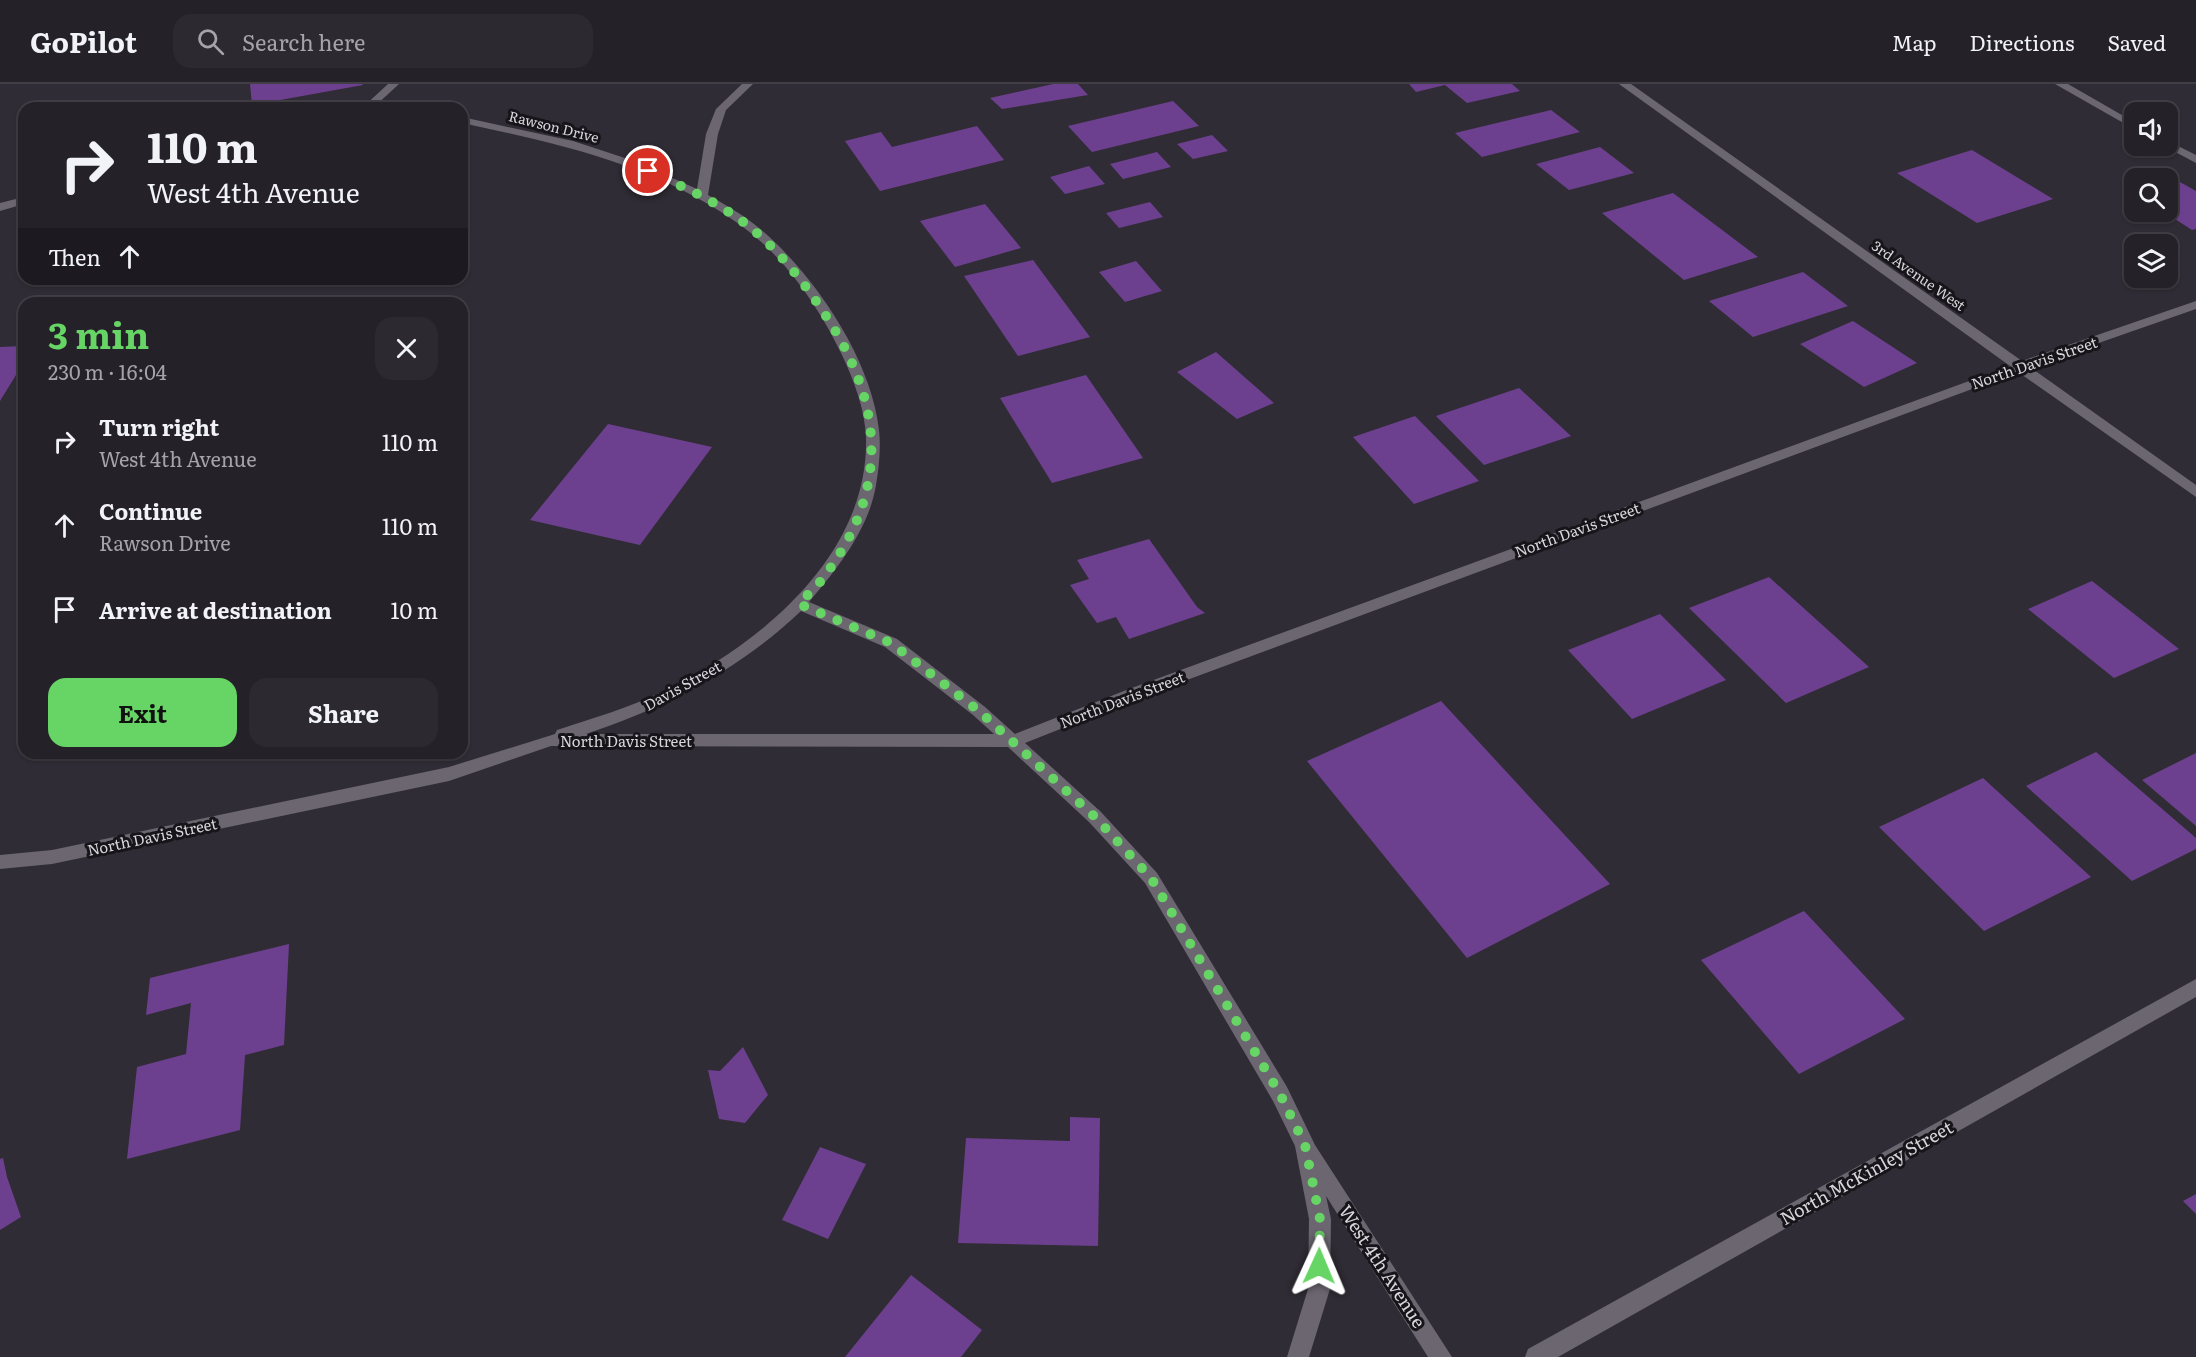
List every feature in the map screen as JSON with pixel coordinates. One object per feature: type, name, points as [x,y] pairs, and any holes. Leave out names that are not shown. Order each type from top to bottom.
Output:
[{"type":"street","points":[[374,102],[394,84]]},
{"type":"street","points":[[748,84],[721,109],[712,134],[702,196],[750,227],[776,250],[809,290],[841,338],[865,393],[873,440],[868,487],[854,530],[826,574],[799,604]]},
{"type":"street","name":"3rd Avenue West","points":[[1624,84],[2196,492]]},
{"type":"street","points":[[2060,84],[2124,120]]},
{"type":"street","name":"Rawson Drive","points":[[468,121],[579,146],[630,163],[702,196]]},
{"type":"street","points":[[2178,150],[2196,160]]},
{"type":"street","points":[[0,207],[18,202]]},
{"type":"street","name":"North Davis Street","points":[[0,862],[52,857],[449,774],[551,740],[1013,741],[1135,693],[1942,394],[2196,305]]},
{"type":"street","name":"Davis Street","points":[[551,740],[633,711],[698,679],[761,638],[799,604]]},
{"type":"street","name":"West 4th Avenue","points":[[799,604],[891,643],[979,711],[1095,817],[1151,878],[1280,1094],[1305,1145],[1441,1357]]},
{"type":"street","name":"North McKinley Street","points":[[1536,1357],[2196,987]]},
{"type":"street","name":"West 4th Avenue","points":[[1298,1357],[1319,1289],[1320,1219],[1305,1145]]},
{"type":"building","points":[[250,84],[363,85],[269,102],[252,102]]},
{"type":"building","points":[[1053,84],[1078,84],[1088,95],[1002,109],[990,98]]},
{"type":"building","points":[[1409,84],[1512,84],[1520,91],[1467,103],[1445,85],[1416,92]]},
{"type":"building","points":[[1173,101],[1199,126],[1092,152],[1068,126]]},
{"type":"building","points":[[1551,110],[1580,132],[1482,157],[1455,133]]},
{"type":"building","points":[[977,126],[1004,160],[880,191],[845,141],[881,132],[892,147]]},
{"type":"building","points":[[1212,135],[1228,151],[1193,159],[1177,144]]},
{"type":"building","points":[[1600,147],[1634,173],[1569,190],[1536,164]]},
{"type":"building","points":[[1972,150],[2053,199],[1977,223],[1897,173]]},
{"type":"building","points":[[1157,152],[1171,167],[1123,179],[1110,164]]},
{"type":"building","points":[[1089,166],[1105,184],[1065,194],[1050,177]]},
{"type":"building","points":[[2178,181],[2196,191],[2196,229],[2192,230],[2178,221]]},
{"type":"building","points":[[1673,193],[1758,257],[1684,280],[1602,213]]},
{"type":"building","points":[[1150,202],[1163,217],[1119,228],[1106,213]]},
{"type":"building","points":[[985,204],[1021,248],[955,267],[920,221]]},
{"type":"building","points":[[1033,260],[1090,337],[1018,356],[964,276]]},
{"type":"building","points":[[1136,261],[1162,291],[1125,302],[1099,272]]},
{"type":"building","points":[[1803,272],[1848,306],[1753,337],[1709,301]]},
{"type":"building","points":[[1853,321],[1917,363],[1864,387],[1800,344]]},
{"type":"building","points":[[18,346],[18,372],[0,401],[0,347]]},
{"type":"building","points":[[1216,352],[1274,403],[1237,419],[1177,372]]},
{"type":"building","points":[[1086,375],[1143,458],[1052,483],[1000,398]]},
{"type":"building","points":[[1519,388],[1571,436],[1484,465],[1436,416]]},
{"type":"building","points":[[1415,416],[1479,481],[1414,504],[1353,437]]},
{"type":"building","points":[[608,424],[712,447],[640,545],[530,520]]},
{"type":"building","points":[[1149,539],[1197,607],[1205,613],[1129,639],[1116,617],[1097,623],[1070,585],[1089,579],[1077,560]]},
{"type":"building","points":[[1769,577],[1869,667],[1786,703],[1689,608]]},
{"type":"building","points":[[2092,581],[2179,649],[2114,678],[2028,609]]},
{"type":"building","points":[[1660,614],[1726,680],[1632,719],[1568,650]]},
{"type":"building","points":[[1441,701],[1610,884],[1467,958],[1307,761]]},
{"type":"building","points":[[2096,752],[2196,838],[2196,849],[2132,881],[2026,786]]},
{"type":"building","points":[[2196,753],[2196,826],[2142,780]]},
{"type":"building","points":[[1983,778],[2091,877],[1984,931],[1879,827]]},
{"type":"building","points":[[1804,911],[1905,1019],[1799,1074],[1701,960]]},
{"type":"building","points":[[289,944],[284,1045],[245,1055],[240,1130],[127,1159],[137,1067],[186,1054],[191,1003],[146,1015],[150,978]]},
{"type":"building","points":[[743,1047],[768,1095],[745,1123],[719,1119],[708,1070],[720,1071]]},
{"type":"building","points":[[1070,1117],[1100,1118],[1098,1246],[958,1243],[966,1138],[1070,1141]]},
{"type":"building","points":[[820,1147],[866,1164],[828,1239],[782,1220]]},
{"type":"building","points":[[3,1158],[21,1217],[0,1230],[0,1159]]},
{"type":"building","points":[[2196,1194],[2196,1214],[2183,1201]]},
{"type":"building","points":[[911,1275],[982,1330],[961,1357],[845,1357]]},
{"type":"route","points":[[648,171],[702,196],[750,227],[776,250],[809,290],[841,338],[865,393],[873,440],[868,487],[854,530],[826,574],[799,604],[891,643],[979,711],[1095,817],[1151,878],[1280,1094],[1305,1145],[1320,1219],[1319,1266]]}]
